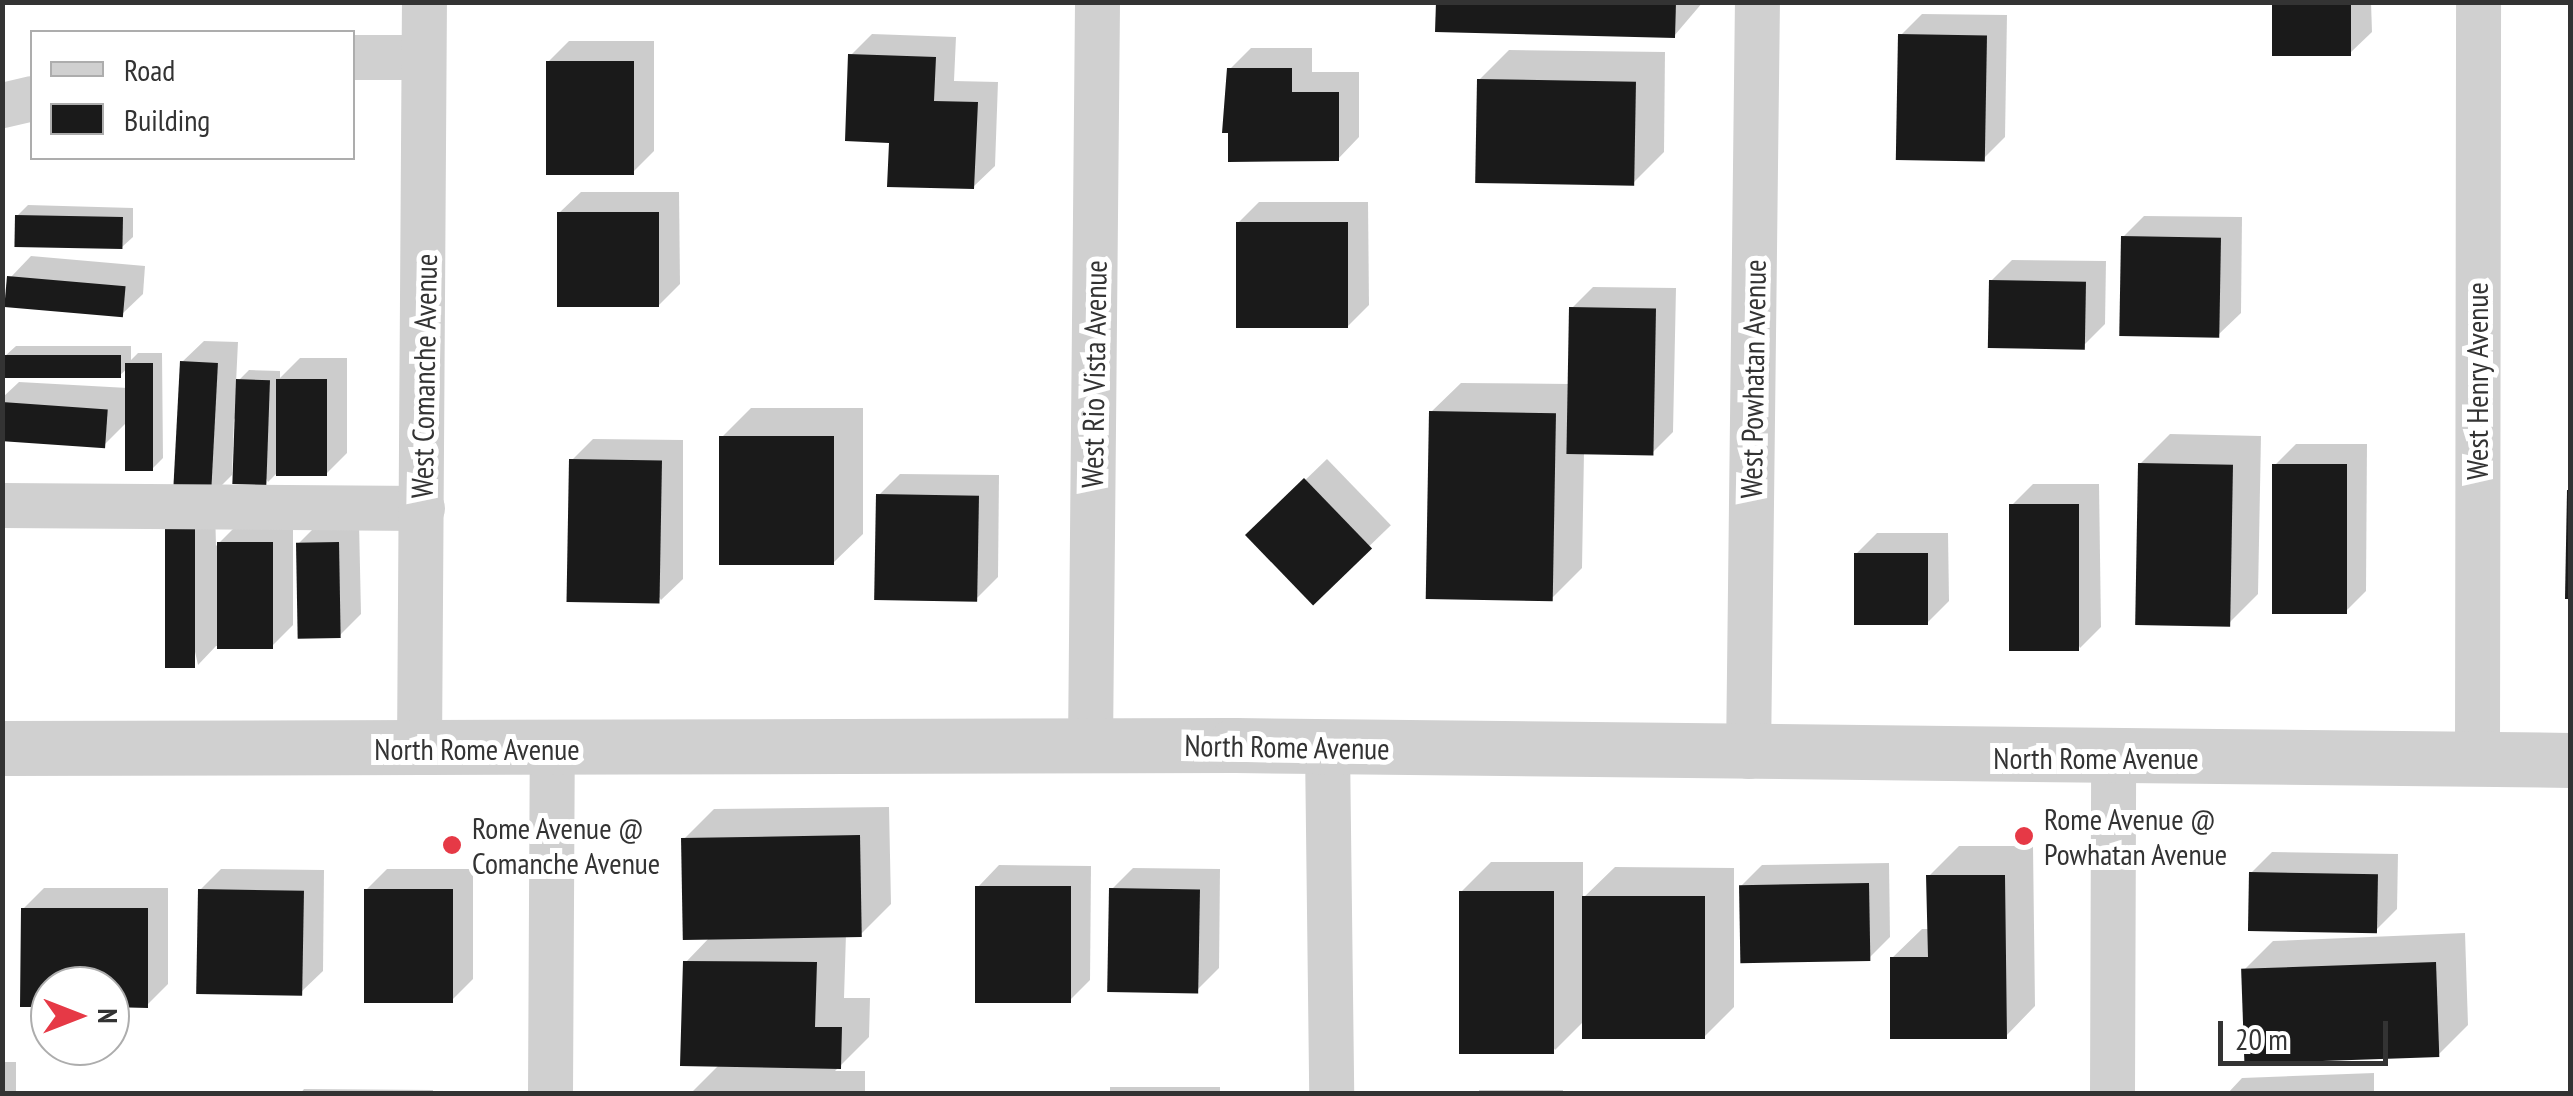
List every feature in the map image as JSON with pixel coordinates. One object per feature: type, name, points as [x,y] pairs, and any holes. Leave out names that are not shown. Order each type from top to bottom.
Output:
[{"type":"street","name":"West Comanche Avenue","points":[[419,750],[424,2]]},
{"type":"street","name":"West Rio Vista Avenue","points":[[1090,746],[1097,2]]},
{"type":"street","name":"West Powhatan Avenue","points":[[1748,756],[1757,2]]},
{"type":"street","name":"West Henry Avenue","points":[[2477,760],[2478,2]]},
{"type":"street","points":[[355,57],[423,57]]},
{"type":"street","points":[[2,105],[30,98]]},
{"type":"street","points":[[2,505],[422,508]]},
{"type":"street","points":[[1327,747],[1332,1094]]},
{"type":"street","name":"North Rome Avenue","points":[[2,748],[1327,747],[1748,756],[2570,760]]},
{"type":"street","points":[[550,1094],[552,749]]},
{"type":"street","points":[[2112,1094],[2113,758]]},
{"type":"building","points":[[1436,2],[1676,2],[1675,38],[1435,32]]},
{"type":"building","points":[[2272,2],[2351,2],[2351,56],[2272,56]]},
{"type":"building","points":[[1898,34],[1987,36],[1985,162],[1896,160]]},
{"type":"building","points":[[848,54],[936,57],[934,101],[978,102],[974,189],[887,187],[889,143],[845,141]]},
{"type":"building","points":[[546,61],[634,61],[634,175],[546,175]]},
{"type":"building","points":[[1227,68],[1292,68],[1292,92],[1339,92],[1339,161],[1228,162],[1228,133],[1222,133]]},
{"type":"building","points":[[1477,79],[1636,82],[1634,186],[1475,183]]},
{"type":"building","points":[[557,212],[659,212],[659,307],[557,307]]},
{"type":"building","points":[[15,215],[123,217],[122,249],[14,247]]},
{"type":"building","points":[[1236,222],[1348,222],[1348,328],[1236,328]]},
{"type":"building","points":[[2121,236],[2221,238],[2219,338],[2119,336]]},
{"type":"building","points":[[7,276],[126,286],[123,317],[4,307]]},
{"type":"building","points":[[1989,280],[2086,282],[2085,350],[1988,348]]},
{"type":"building","points":[[1569,307],[1656,309],[1653,455],[1566,454]]},
{"type":"building","points":[[3,355],[121,355],[121,378],[3,378]]},
{"type":"building","points":[[180,361],[218,363],[211,499],[173,497]]},
{"type":"building","points":[[125,363],[153,363],[153,471],[125,471]]},
{"type":"building","points":[[236,379],[270,380],[266,485],[232,484]]},
{"type":"building","points":[[276,379],[327,379],[327,476],[276,476]]},
{"type":"building","points":[[2,402],[108,409],[105,448],[2,441]]},
{"type":"building","points":[[1429,411],[1556,413],[1553,601],[1426,599]]},
{"type":"building","points":[[719,436],[834,436],[834,565],[719,565]]},
{"type":"building","points":[[569,459],[662,461],[659,604],[567,602]]},
{"type":"building","points":[[2138,463],[2233,465],[2230,627],[2135,625]]},
{"type":"building","points":[[2272,464],[2347,464],[2347,614],[2272,614]]},
{"type":"building","points":[[1304,478],[1372,548],[1313,605],[1245,535]]},
{"type":"building","points":[[2570,490],[2570,599],[2565,599]]},
{"type":"building","points":[[876,494],[979,496],[977,602],[874,600]]},
{"type":"building","points":[[2009,504],[2079,504],[2079,651],[2009,651]]},
{"type":"building","points":[[165,527],[195,527],[195,668],[165,668]]},
{"type":"building","points":[[217,542],[273,542],[273,649],[217,649]]},
{"type":"building","points":[[339,542],[341,638],[298,639],[296,543]]},
{"type":"building","points":[[1854,553],[1928,553],[1928,625],[1854,625]]},
{"type":"building","points":[[860,835],[862,937],[683,940],[681,838]]},
{"type":"building","points":[[2249,872],[2378,874],[2377,933],[2248,931]]},
{"type":"building","points":[[1926,875],[2005,875],[2007,1039],[1890,1039],[1890,957],[1928,957]]},
{"type":"building","points":[[1869,883],[1870,961],[1740,963],[1739,885]]},
{"type":"building","points":[[975,886],[1071,886],[1071,1003],[975,1003]]},
{"type":"building","points":[[1109,888],[1200,890],[1198,994],[1107,992]]},
{"type":"building","points":[[198,889],[304,891],[302,996],[196,994]]},
{"type":"building","points":[[364,889],[453,889],[453,1003],[364,1003]]},
{"type":"building","points":[[1459,891],[1554,891],[1554,1054],[1459,1054]]},
{"type":"building","points":[[1582,896],[1705,896],[1705,1039],[1582,1039]]},
{"type":"building","points":[[21,908],[148,908],[148,1008],[130,1008],[130,966],[30,966],[30,1007],[20,1007]]},
{"type":"building","points":[[683,961],[817,962],[815,1027],[842,1027],[841,1069],[680,1066]]},
{"type":"building","points":[[2436,962],[2439,1057],[2244,1064],[2241,969]]},
{"type":"place","name":"Rome Avenue @ Powhatan Avenue","points":[[2024,836]]},
{"type":"place","name":"Rome Avenue @ Comanche Avenue","points":[[452,845]]}]
